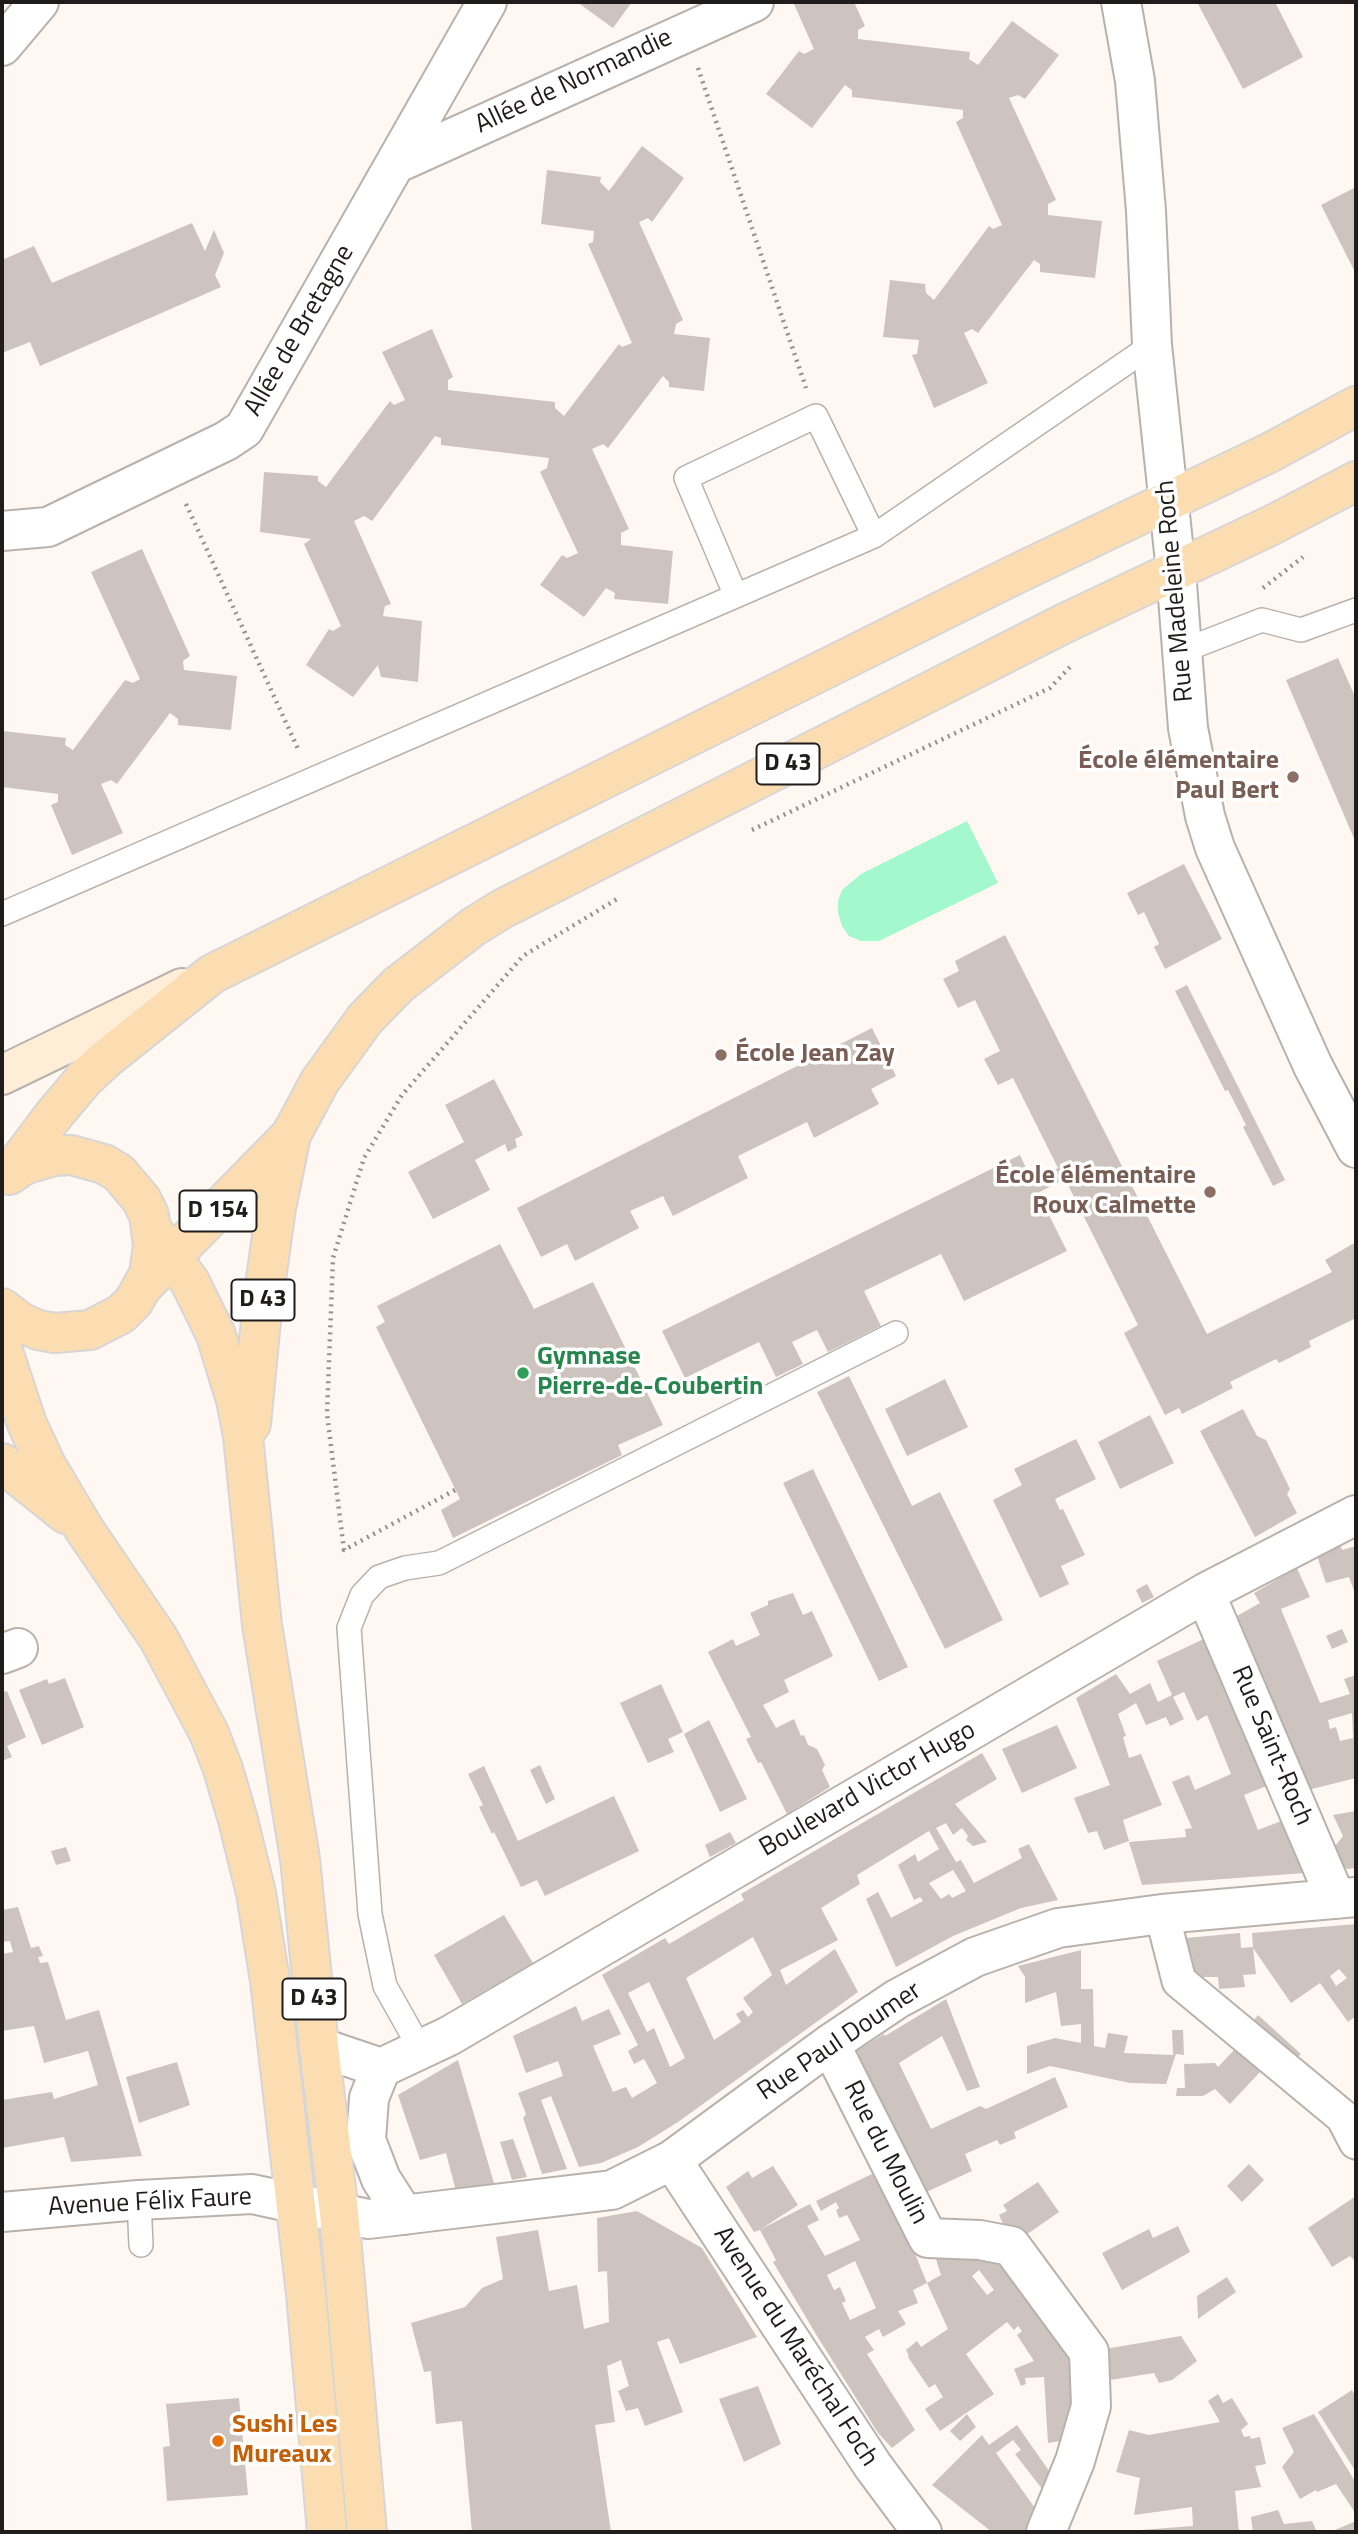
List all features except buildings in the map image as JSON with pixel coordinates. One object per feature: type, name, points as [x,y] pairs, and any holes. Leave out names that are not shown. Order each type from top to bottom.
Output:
[{"type":"main road","name":"D 43","points":[[15,1165],[85,1078],[212,974],[1012,576],[1269,453],[1356,406]]},
{"type":"main road","name":"D 43","points":[[367,2532],[339,2213],[318,2047],[300,1859],[261,1615],[248,1467],[263,1300],[276,1208],[291,1135],[320,1081],[365,1019],[398,985],[502,909],[1063,624],[1356,481]]},
{"type":"main road","points":[[2,1074],[212,974]]},
{"type":"main road","name":"D 154","points":[[7,1326],[55,1333],[90,1330],[121,1314],[134,1301],[143,1286],[163,1244],[291,1135]]},
{"type":"main road","points":[[15,1165],[71,1155],[96,1161],[119,1173],[141,1199],[163,1244]]},
{"type":"main road","name":"D 154","points":[[163,1244],[190,1282],[216,1335],[236,1400],[248,1467]]},
{"type":"main road","name":"D 43","points":[[7,1326],[27,1424],[46,1465],[84,1529],[159,1639],[209,1733],[223,1769],[256,1893],[270,1981],[295,2204],[327,2532]]},
{"type":"main road","points":[[2,1463],[84,1529]]},
{"type":"street","points":[[2,46],[39,2]]},
{"type":"street","name":"Allée de Bretagne","points":[[2,531],[48,527],[226,441],[244,429],[487,2]]},
{"type":"street","name":"Allée de Normandie","points":[[395,164],[754,2]]},
{"type":"street","name":"Rue Madeleine Roch","points":[[1121,2],[1136,94],[1146,211],[1152,345],[1176,571],[1188,729],[1205,816],[1215,848],[1312,1066],[1356,1148]]},
{"type":"street","name":"Boulevard Victor Hugo","points":[[382,2068],[449,2036],[1206,1593],[1356,1515]]},
{"type":"street","name":"Rue Saint-Roch","points":[[1206,1593],[1346,1898]]},
{"type":"street","name":"Rue Paul Doumer","points":[[339,2213],[368,2219],[612,2190],[673,2160],[830,2044],[897,1999],[975,1957],[1058,1928],[1162,1914],[1346,1898]]},
{"type":"street","points":[[1162,1914],[1179,1981],[1343,2117],[1356,2142]]},
{"type":"street","name":"Rue du Moulin","points":[[830,2044],[928,2238],[980,2240],[1011,2246],[1089,2353],[1091,2406],[1075,2461],[1046,2532]]},
{"type":"street","points":[[318,2047],[382,2068],[369,2098],[366,2140],[381,2179],[404,2215]]},
{"type":"street","name":"Avenue du Maréchal Foch","points":[[673,2160],[873,2466],[922,2532]]},
{"type":"street","name":"Avenue Félix Faure","points":[[2,2213],[252,2193],[339,2213]]},
{"type":"lane","points":[[2,914],[874,536],[1152,345]]},
{"type":"lane","points":[[736,596],[686,478],[816,416],[874,536]]},
{"type":"lane","points":[[1182,651],[1262,620],[1301,630],[1356,610]]},
{"type":"lane","points":[[421,2050],[385,1986],[370,1914],[349,1628],[362,1595],[379,1577],[405,1568],[439,1563],[895,1333]]},
{"type":"lane","points":[[139,2200],[141,2245]]},
{"type":"path","points":[[686,31],[816,416]]},
{"type":"path","points":[[169,467],[312,780]]},
{"type":"path","points":[[1262,588],[1305,555]]},
{"type":"path","points":[[741,836],[1050,688],[1072,665]]},
{"type":"path","points":[[455,1490],[344,1550],[327,1414],[333,1258],[364,1158],[402,1095],[523,956],[619,897]]},
{"type":"green space","points":[[967,821],[998,883],[879,941],[861,941],[849,936],[838,913],[842,890],[861,874]]},
{"type":"place","name":"École élémentaire Paul Bert","points":[[1293,777]]},
{"type":"place","name":"École Jean Zay","points":[[721,1055]]},
{"type":"place","name":"École élémentaire Roux Calmette","points":[[1210,1192]]},
{"type":"place","name":"Gymnase Pierre-de-Coubertin","points":[[523,1373]]},
{"type":"place","name":"Sushi Les Mureaux","points":[[218,2441]]}]
